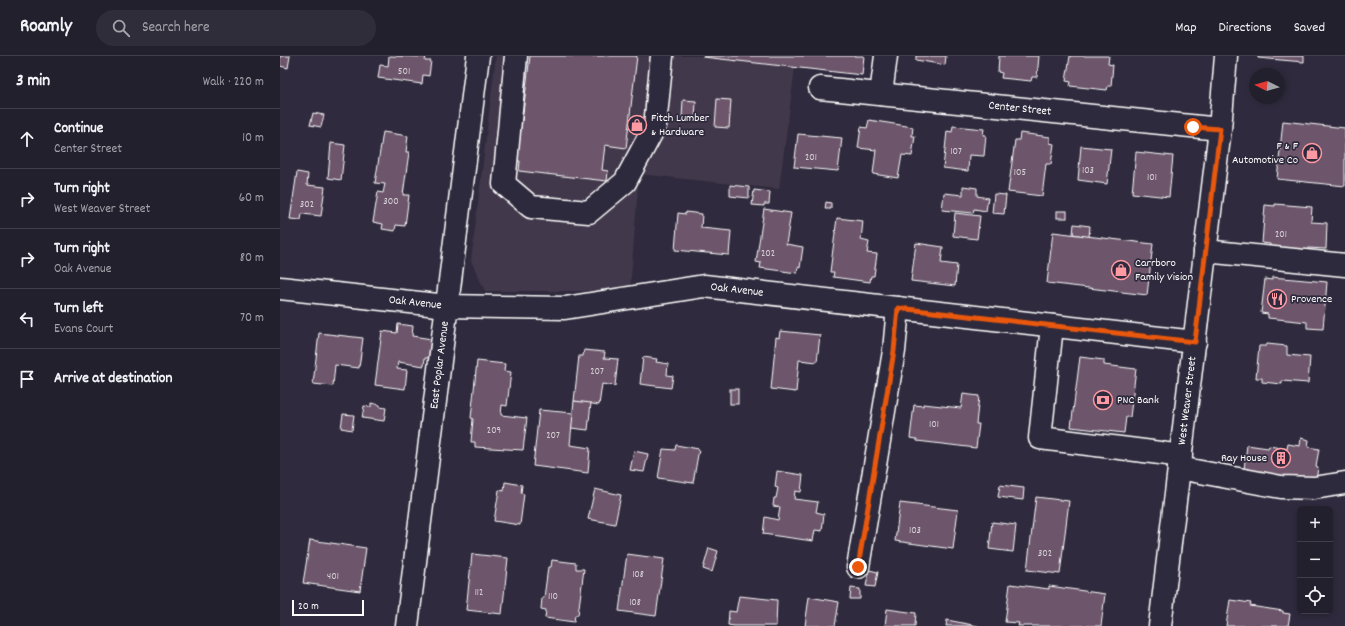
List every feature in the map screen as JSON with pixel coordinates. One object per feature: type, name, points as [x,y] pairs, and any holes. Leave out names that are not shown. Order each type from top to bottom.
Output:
[{"type":"street","name":"East Poplar Avenue","points":[[407,626],[478,56]]},
{"type":"street","points":[[516,56],[504,184],[532,207],[590,212],[625,182],[655,126],[662,56]]},
{"type":"street","points":[[881,94],[886,56]]},
{"type":"street","name":"West Weaver Street","points":[[1160,626],[1220,129],[1226,56]]},
{"type":"street","name":"Center Street","points":[[820,88],[1220,129]]},
{"type":"street","points":[[1205,251],[1345,265]]},
{"type":"street","name":"Oak Avenue","points":[[280,288],[447,306],[565,308],[704,286],[1195,342]]},
{"type":"street","points":[[858,567],[894,351],[898,308]]},
{"type":"street","points":[[1052,326],[1040,438],[1160,453],[1180,462],[1281,487],[1314,488],[1345,483]]},
{"type":"shaded area","name":"Fitch Lumber & Hardware","points":[[496,56],[864,56],[862,75],[795,68],[779,189],[639,174],[630,291],[485,291],[471,261]]},
{"type":"building","points":[[280,56],[290,56],[288,68],[280,66]]},
{"type":"building","points":[[389,56],[426,57],[425,61],[431,61],[429,76],[423,75],[422,84],[378,78],[380,65],[388,66]]},
{"type":"building","points":[[530,56],[637,56],[626,148],[605,145],[602,170],[608,171],[607,181],[519,171],[520,161],[517,161]]},
{"type":"building","points":[[703,56],[864,56],[862,75]]},
{"type":"building","points":[[916,56],[946,56],[945,65],[916,60]]},
{"type":"building","points":[[999,56],[1039,56],[1037,77],[1032,77],[1031,81],[1001,78],[1002,73],[998,72]]},
{"type":"building","points":[[1070,56],[1109,56],[1108,64],[1113,65],[1111,86],[1108,86],[1107,90],[1070,86],[1071,82],[1066,81]]},
{"type":"building","points":[[1258,56],[1304,56],[1304,62],[1258,58]]},
{"type":"building","points":[[717,99],[731,100],[729,128],[715,127]]},
{"type":"building","points":[[683,100],[696,101],[695,120],[682,119]]},
{"type":"building","points":[[313,113],[324,115],[321,127],[310,125]]},
{"type":"building","points":[[869,120],[913,127],[912,136],[915,136],[912,156],[902,155],[898,178],[873,174],[876,150],[858,148],[861,127],[867,128]]},
{"type":"building","name":"F & F Automotive Co","points":[[1283,121],[1345,128],[1345,186],[1277,179]]},
{"type":"building","points":[[953,126],[984,129],[983,135],[986,135],[984,156],[969,155],[968,171],[943,168],[947,131],[952,132]]},
{"type":"building","points":[[383,132],[408,136],[406,152],[409,152],[403,195],[409,195],[405,226],[396,225],[395,231],[382,229],[383,224],[373,222],[378,192],[383,193],[385,184],[375,183]]},
{"type":"building","points":[[1020,133],[1050,137],[1050,143],[1054,144],[1051,164],[1046,164],[1042,196],[1008,192],[1015,140],[1019,140]]},
{"type":"building","points":[[798,134],[842,138],[838,171],[794,167]]},
{"type":"building","points":[[331,143],[345,145],[341,180],[328,178]]},
{"type":"building","points":[[1081,146],[1111,149],[1107,184],[1078,180]]},
{"type":"building","points":[[1136,152],[1173,156],[1169,197],[1132,193]]},
{"type":"building","points":[[297,172],[308,174],[307,185],[325,187],[321,216],[302,214],[301,220],[290,219]]},
{"type":"building","points":[[730,185],[749,187],[749,198],[730,196]]},
{"type":"building","points":[[963,186],[977,188],[977,196],[988,198],[986,211],[974,209],[973,213],[942,210],[944,193],[963,195]]},
{"type":"building","points":[[754,190],[770,192],[769,204],[764,204],[764,206],[752,205]]},
{"type":"building","points":[[994,194],[1006,195],[1004,214],[992,213]]},
{"type":"building","points":[[826,202],[831,203],[831,209],[825,209]]},
{"type":"building","points":[[1275,204],[1312,207],[1311,222],[1327,223],[1326,249],[1308,248],[1308,250],[1270,247],[1270,244],[1262,243],[1265,205],[1275,206]]},
{"type":"building","points":[[764,209],[791,213],[786,244],[803,247],[800,268],[798,267],[797,273],[760,268],[761,263],[756,262]]},
{"type":"building","points":[[1057,211],[1067,211],[1067,218],[1057,218]]},
{"type":"building","points":[[686,212],[702,214],[701,228],[731,231],[729,255],[675,250],[678,213],[686,214]]},
{"type":"building","points":[[955,213],[980,216],[977,239],[953,236]]},
{"type":"building","points":[[837,218],[863,221],[861,240],[869,242],[867,253],[877,254],[874,276],[871,276],[870,282],[833,277],[834,272],[830,272]]},
{"type":"building","points":[[1074,224],[1090,226],[1089,237],[1073,234]]},
{"type":"building","points":[[1053,232],[1153,244],[1147,295],[1047,283]]},
{"type":"building","points":[[916,243],[943,247],[941,263],[957,265],[955,286],[911,281]]},
{"type":"building","points":[[1272,277],[1327,282],[1323,329],[1307,328],[1307,322],[1268,318],[1268,314],[1261,313],[1265,279],[1272,280]]},
{"type":"building","points":[[398,324],[413,326],[412,336],[432,339],[430,358],[425,358],[424,366],[398,362],[397,369],[407,370],[405,389],[375,385],[382,331],[397,333]]},
{"type":"building","points":[[780,331],[820,335],[817,362],[799,360],[796,392],[771,389],[776,337],[779,338]]},
{"type":"building","points":[[319,333],[363,338],[359,368],[335,365],[333,386],[313,384]]},
{"type":"building","points":[[1267,344],[1287,346],[1287,355],[1310,357],[1308,383],[1282,381],[1282,384],[1262,382],[1262,378],[1256,378],[1259,346],[1266,346]]},
{"type":"building","points":[[584,350],[605,352],[604,358],[618,359],[615,386],[602,384],[599,405],[574,401],[579,356],[583,356]]},
{"type":"building","points":[[643,357],[657,359],[656,362],[668,364],[667,375],[673,376],[671,388],[640,384]]},
{"type":"building","points":[[1080,357],[1104,360],[1104,365],[1136,369],[1130,417],[1126,417],[1124,433],[1071,427]]},
{"type":"building","points":[[477,361],[505,364],[504,371],[511,372],[507,406],[502,405],[501,415],[527,418],[523,450],[475,447],[475,442],[471,442],[473,419],[471,418]]},
{"type":"building","points":[[730,389],[738,389],[738,404],[730,404]]},
{"type":"building","points":[[963,394],[979,396],[976,424],[979,424],[976,448],[917,441],[917,439],[910,438],[914,405],[923,406],[923,404],[961,408]]},
{"type":"building","points":[[574,401],[591,403],[588,430],[571,428]]},
{"type":"building","points":[[371,403],[386,408],[384,421],[362,418],[364,406],[371,407]]},
{"type":"building","points":[[539,410],[573,413],[570,445],[590,448],[588,473],[533,466]]},
{"type":"building","points":[[343,414],[354,415],[352,430],[341,428]]},
{"type":"building","name":"Ray House","points":[[1301,438],[1309,440],[1308,447],[1319,449],[1316,466],[1318,467],[1316,481],[1244,469],[1247,445],[1287,449],[1288,444],[1300,446]]},
{"type":"building","points":[[676,445],[699,449],[693,483],[658,478],[663,449],[675,450]]},
{"type":"building","points":[[634,451],[648,454],[644,472],[630,470]]},
{"type":"building","points":[[777,471],[803,475],[801,492],[795,491],[794,499],[818,502],[816,512],[824,514],[822,531],[815,530],[813,541],[763,534],[765,517],[778,520],[780,507],[773,506],[778,488],[775,487]]},
{"type":"building","points":[[505,482],[522,485],[521,493],[524,494],[520,525],[494,521],[499,490],[504,491]]},
{"type":"building","points":[[1000,485],[1024,488],[1023,500],[998,497]]},
{"type":"building","points":[[595,489],[621,495],[615,524],[588,519]]},
{"type":"building","points":[[1036,497],[1069,501],[1060,574],[1027,570]]},
{"type":"building","points":[[900,503],[958,510],[953,549],[895,541]]},
{"type":"building","points":[[992,522],[1016,525],[1013,552],[989,549]]},
{"type":"building","points":[[310,540],[366,548],[360,591],[303,583]]},
{"type":"building","points":[[709,548],[718,551],[712,572],[703,569]]},
{"type":"building","points":[[472,554],[508,558],[502,614],[466,610]]},
{"type":"building","points":[[627,554],[664,559],[656,616],[619,611]]},
{"type":"building","points":[[552,560],[576,563],[576,569],[584,569],[578,615],[575,615],[574,622],[545,618],[546,610],[541,609],[548,567],[551,567]]},
{"type":"building","points":[[869,570],[878,572],[875,587],[866,586]]},
{"type":"building","points":[[1010,584],[1049,589],[1049,586],[1105,594],[1101,626],[1018,626],[1019,623],[1005,622]]},
{"type":"building","points":[[851,588],[860,589],[860,599],[850,599]]},
{"type":"building","points":[[739,596],[777,600],[776,626],[728,625],[729,611],[736,612]]},
{"type":"building","points":[[809,597],[839,602],[835,626],[805,626]]},
{"type":"building","points":[[1230,600],[1251,603],[1250,606],[1283,611],[1283,613],[1290,614],[1288,626],[1226,626]]},
{"type":"building","points":[[887,609],[916,613],[915,626],[885,626]]},
{"type":"building","points":[[947,620],[978,626],[946,626]]},
{"type":"place","name":"Fitch Lumber & Hardware","points":[[637,125]]},
{"type":"place","name":"F & F Automotive Co","points":[[1312,153]]},
{"type":"place","name":"Carrboro Family Vision","points":[[1121,270]]},
{"type":"place","name":"Provence","points":[[1277,299]]},
{"type":"place","name":"PNC Bank","points":[[1103,400]]},
{"type":"place","name":"Ray House","points":[[1281,458]]},
{"type":"route","points":[[858,567],[894,351],[898,308],[1195,342],[1220,129],[1193,127]]}]
